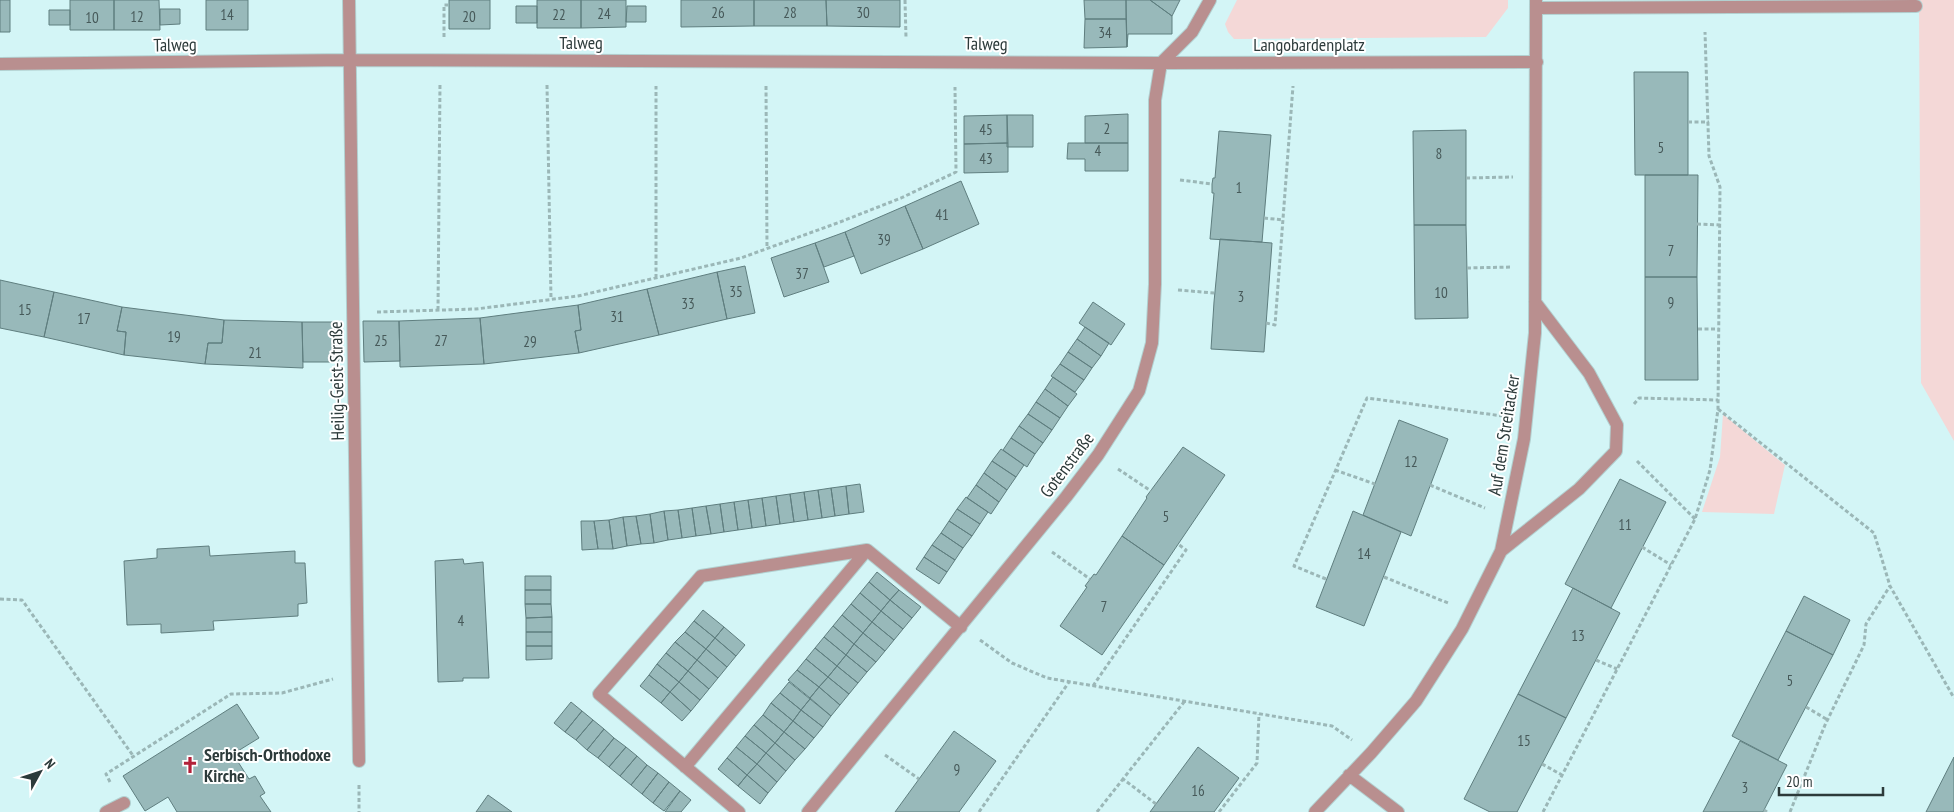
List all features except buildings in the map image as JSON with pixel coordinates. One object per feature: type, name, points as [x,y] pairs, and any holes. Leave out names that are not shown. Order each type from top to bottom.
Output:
[{"type":"street","name":"Heilig-Geist-Straße","points":[[349,0],[359,761]]},
{"type":"street","points":[[1161,63],[1192,32],[1210,0]]},
{"type":"street","points":[[1536,4],[1672,4],[1704,7],[1765,3],[1916,6]]},
{"type":"street","name":"Auf dem Streitacker","points":[[1314,812],[1371,753],[1416,701],[1462,629],[1501,551],[1524,439],[1535,333],[1536,4]]},
{"type":"street","name":"Talweg","points":[[0,64],[350,60],[766,60],[1161,63]]},
{"type":"street","name":"Langobardenplatz","points":[[1161,63],[1537,62]]},
{"type":"street","name":"Gotenstraße","points":[[808,812],[1033,538],[1098,455],[1139,391],[1152,344],[1155,288],[1155,100],[1161,63]]},
{"type":"street","points":[[1501,551],[1579,489],[1616,451],[1617,425],[1589,373],[1535,302]]},
{"type":"street","points":[[739,812],[599,694],[701,576],[867,550],[960,627]]},
{"type":"street","points":[[685,767],[867,550]]},
{"type":"street","points":[[1349,775],[1398,812]]},
{"type":"street","points":[[106,812],[124,803]]},
{"type":"path","points":[[905,0],[906,61]]},
{"type":"path","points":[[438,310],[442,60],[444,5],[448,5]]},
{"type":"path","points":[[1543,812],[1695,519],[1710,470],[1718,409],[1720,187],[1709,156],[1704,7]]},
{"type":"path","points":[[546,60],[551,299]]},
{"type":"path","points":[[656,60],[656,278]]},
{"type":"path","points":[[766,60],[767,248]]},
{"type":"path","points":[[353,313],[476,309],[578,296],[741,258],[812,233],[901,198],[956,172],[954,61]]},
{"type":"path","points":[[1266,324],[1275,325],[1295,63]]},
{"type":"path","points":[[1688,122],[1708,122]]},
{"type":"path","points":[[1466,178],[1536,177]]},
{"type":"path","points":[[1155,178],[1212,184]]},
{"type":"path","points":[[1264,218],[1283,220]]},
{"type":"path","points":[[1698,224],[1720,225]]},
{"type":"path","points":[[1467,268],[1535,267]]},
{"type":"path","points":[[1155,288],[1214,293]]},
{"type":"path","points":[[1698,329],[1719,328]]},
{"type":"path","points":[[1326,579],[1294,566],[1367,398],[1526,419]]},
{"type":"path","points":[[1617,425],[1639,398],[1718,400]]},
{"type":"path","points":[[1718,409],[1874,533],[1890,586],[1954,698]]},
{"type":"path","points":[[1617,440],[1695,519]]},
{"type":"path","points":[[1098,455],[1151,492]]},
{"type":"path","points":[[1335,470],[1375,484]]},
{"type":"path","points":[[1430,485],[1508,517]]},
{"type":"path","points":[[1033,538],[1090,579]]},
{"type":"path","points":[[1093,686],[1186,550],[1178,544]]},
{"type":"path","points":[[1642,547],[1671,565]]},
{"type":"path","points":[[1384,577],[1470,612]]},
{"type":"path","points":[[1790,812],[1828,720],[1864,645],[1866,624],[1890,586]]},
{"type":"path","points":[[0,599],[22,600],[134,757]]},
{"type":"path","points":[[960,627],[1012,663],[1047,678],[1332,726],[1371,753]]},
{"type":"path","points":[[1596,660],[1617,670]]},
{"type":"path","points":[[124,803],[106,774],[231,694],[282,694],[358,672]]},
{"type":"path","points":[[979,812],[1068,682]]},
{"type":"path","points":[[1097,812],[1184,701]]},
{"type":"path","points":[[1806,707],[1828,720]]},
{"type":"path","points":[[1219,812],[1257,763],[1259,714]]},
{"type":"path","points":[[866,741],[919,779]]},
{"type":"path","points":[[1542,764],[1562,775]]},
{"type":"path","points":[[1123,779],[1156,804]]},
{"type":"shaded area","points":[[1237,0],[1508,0],[1508,8],[1486,37],[1234,39],[1228,32],[1225,24]]},
{"type":"shaded area","points":[[1919,0],[1954,0],[1954,441],[1921,383]]},
{"type":"shaded area","points":[[1723,414],[1785,465],[1774,514],[1702,512],[1720,457]]},
{"type":"place","name":"Serbisch-Orthodoxe Kirche","points":[[190,765]]}]
